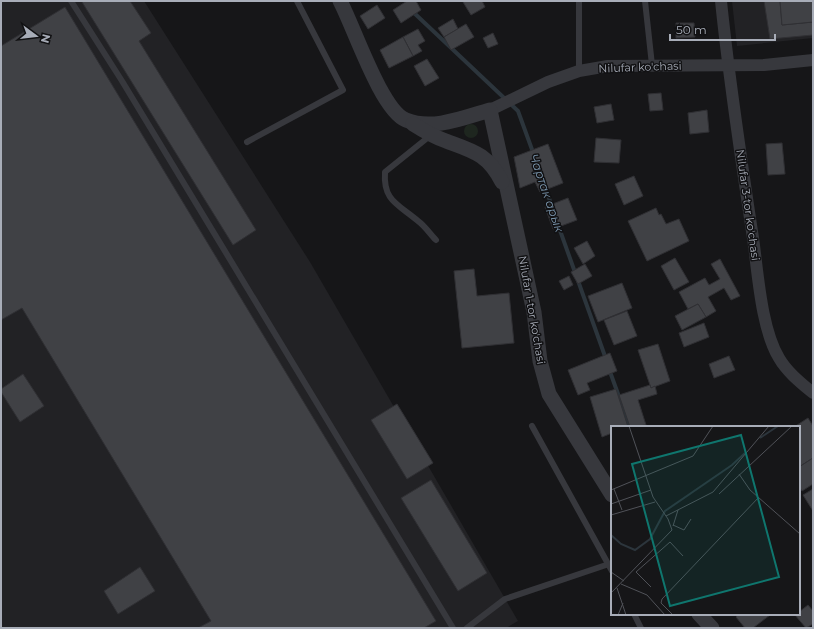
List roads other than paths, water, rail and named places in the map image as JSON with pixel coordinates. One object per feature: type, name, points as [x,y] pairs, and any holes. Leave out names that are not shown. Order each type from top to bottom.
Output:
[{"type":"street","points":[[340,1],[388,103],[406,120],[431,135],[469,149],[483,157],[497,171],[512,203]]},
{"type":"street","name":"Nilufar 3-tor ko'chasi","points":[[721,1],[728,65],[762,297],[770,338],[779,359],[794,376],[813,393]]},
{"type":"street","name":"Nilufar ko'chasi","points":[[406,120],[435,124],[490,110],[548,82],[579,71],[608,66],[764,65],[813,60]]},
{"type":"street","name":"Nilufar 1-tor ko'chasi","points":[[490,110],[512,203],[534,312],[540,361],[547,389],[562,416],[611,493]]},
{"type":"street","points":[[700,615],[712,628]]},
{"type":"lane","points":[[71,1],[122,81],[453,628]]},
{"type":"lane","points":[[246,142],[343,90],[297,1]]},
{"type":"lane","points":[[579,1],[579,71]]},
{"type":"lane","points":[[645,1],[652,66]]},
{"type":"lane","points":[[431,135],[385,172],[384,186],[391,201],[420,222],[436,240]]},
{"type":"lane","points":[[532,426],[611,569]]},
{"type":"lane","points":[[467,628],[505,599],[609,564]]},
{"type":"lane","points":[[634,615],[641,628]]},
{"type":"waterway","name":"Чартак арык","points":[[412,11],[518,111],[534,155]]},
{"type":"waterway","name":"Чартак арык","points":[[545,186],[553,210]]},
{"type":"waterway","name":"Чартак арык","points":[[557,222],[606,359]]},
{"type":"waterway","name":"Чартак арык","points":[[609,369],[630,426]]}]
